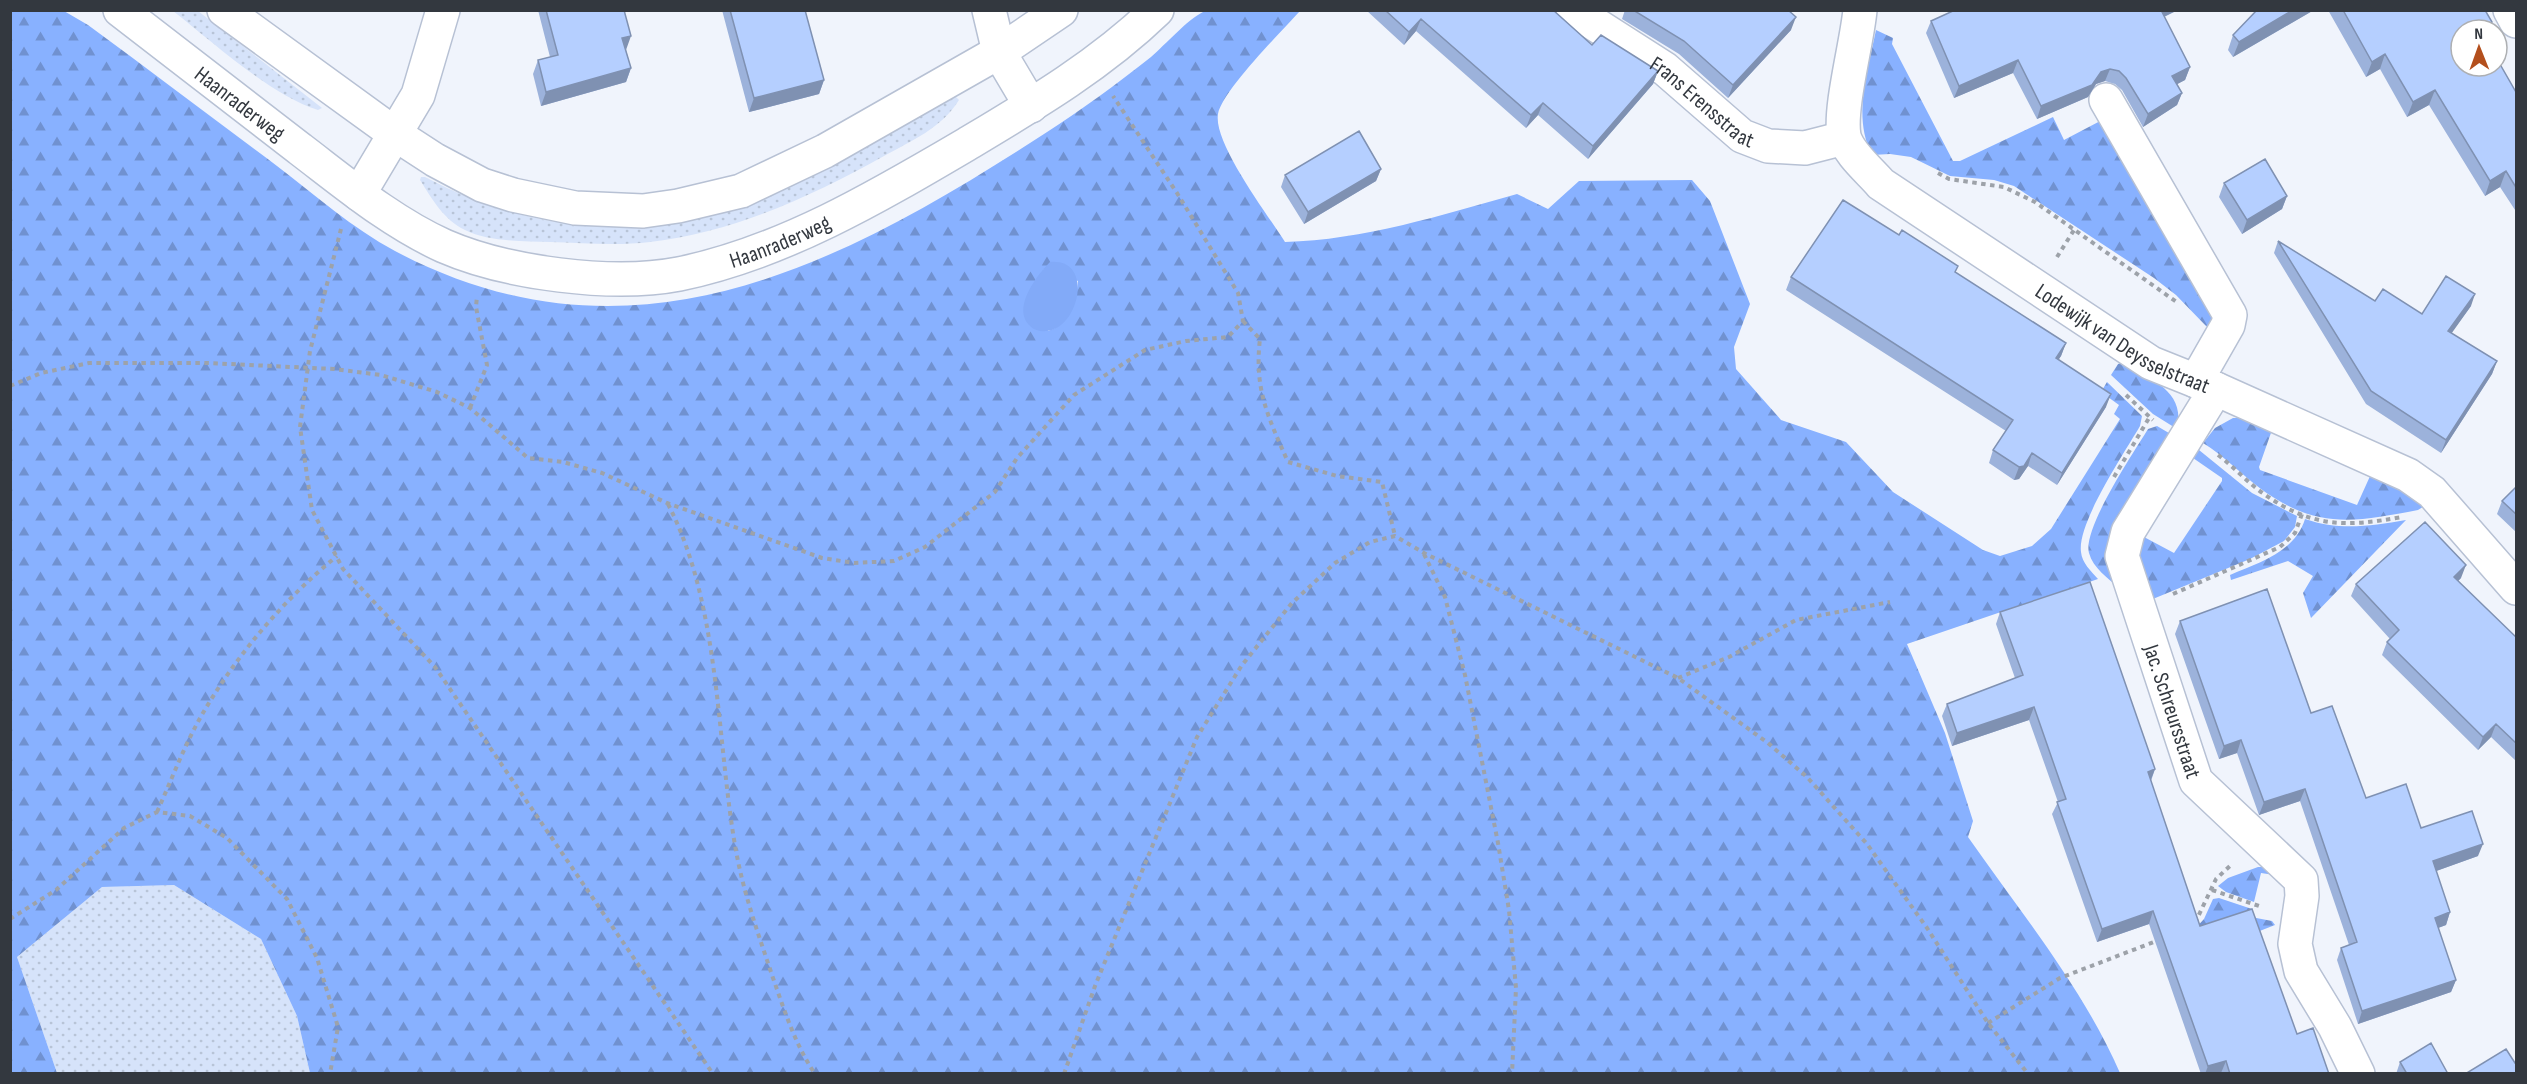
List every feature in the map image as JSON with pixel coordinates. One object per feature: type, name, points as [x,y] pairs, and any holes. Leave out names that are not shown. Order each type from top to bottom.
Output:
[{"type":"street","name":"Haanraderweg","points":[[120,10],[359,194],[409,229],[446,247],[483,259],[520,269],[578,277],[676,274],[772,247],[909,178],[1031,106],[1092,66],[1157,10]]},
{"type":"street","points":[[224,10],[395,134],[473,180],[513,195],[575,208],[643,211],[741,191],[825,151],[999,52],[1061,10]]},
{"type":"street","points":[[359,194],[418,95],[443,10]]},
{"type":"street","points":[[989,10],[999,52],[1031,106]]},
{"type":"street","name":"Frans Erensstraat","points":[[1573,10],[1665,69],[1742,136],[1768,146],[1805,148],[1844,138]]},
{"type":"street","points":[[1844,138],[1844,110],[1860,10]]},
{"type":"street","points":[[2510,10],[2517,21]]},
{"type":"street","name":"Jac. Schreursstraat","points":[[2106,100],[2230,315],[2184,440],[2123,543],[2122,556],[2196,781],[2301,880],[2302,897],[2295,944],[2301,971],[2335,1027],[2358,1074]]},
{"type":"street","name":"Lodewijk van Deysselstraat","points":[[1844,138],[1859,160],[1881,184],[2151,363],[2206,385],[2408,475],[2441,502],[2517,588]]},
{"type":"path","points":[[1092,66],[1142,138],[1238,293],[1243,321],[1260,339],[1257,369],[1266,411],[1288,462],[1337,476],[1382,482],[1395,536],[1424,554],[1677,678],[1768,743],[1807,777],[1895,881],[1988,1023],[2028,1074]]},
{"type":"path","points":[[1935,172],[1949,178],[2004,187],[2035,201],[2159,288],[2218,343]]},
{"type":"path","points":[[359,194],[342,226],[309,368],[300,427],[312,510],[343,569],[435,667],[713,1074]]},
{"type":"path","points":[[470,408],[487,364],[477,307],[483,259]]},
{"type":"path","points":[[10,386],[57,368],[89,363],[309,368],[381,375],[437,392],[470,408],[528,458],[563,462],[602,473],[668,503],[822,558],[854,563],[894,561],[925,547],[995,492],[1017,458],[1074,395],[1145,350],[1186,341],[1228,337],[1243,321]]},
{"type":"path","points":[[2125,394],[2149,418],[2184,440],[2220,457],[2265,495],[2302,514],[2343,525],[2367,524],[2425,512],[2441,502]]},
{"type":"path","points":[[668,503],[686,549],[700,602],[717,694],[731,817],[742,881],[793,1036],[815,1074]]},
{"type":"path","points":[[2136,600],[2149,603],[2260,557],[2288,540],[2295,533],[2302,514]]},
{"type":"path","points":[[1064,1074],[1095,986],[1197,737],[1242,665],[1292,603],[1335,563],[1370,542],[1395,536]]},
{"type":"path","points":[[1424,554],[1448,608],[1465,675],[1498,843],[1509,910],[1516,988],[1512,1074]]},
{"type":"path","points":[[157,812],[199,720],[242,656],[308,580],[337,556]]},
{"type":"path","points":[[1677,678],[1729,657],[1796,620],[1890,602]]},
{"type":"path","points":[[10,919],[56,890],[124,828],[157,812],[190,816],[227,838],[287,899],[317,958],[338,1027],[330,1074]]},
{"type":"path","points":[[2192,925],[2198,921],[2216,879],[2234,862],[2262,843]]},
{"type":"path","points":[[2212,890],[2297,919]]},
{"type":"path","points":[[1988,1023],[2060,978],[2168,937]]},
{"type":"shaded area","points":[[173,11],[198,11],[322,108],[318,110],[299,102],[261,80]]},
{"type":"shaded area","points":[[955,96],[959,100],[935,126],[856,171],[800,199],[712,230],[650,242],[613,244],[518,241],[485,237],[465,230],[451,221],[420,180],[421,177],[425,177],[499,208],[549,221],[602,227],[629,227],[882,137]]},
{"type":"shaded area","points":[[1050,262],[1063,263],[1072,270],[1077,279],[1078,291],[1070,315],[1062,324],[1052,330],[1041,331],[1030,326],[1023,311],[1033,283]]},
{"type":"shaded area","points":[[174,885],[261,939],[297,1016],[310,1073],[57,1073],[17,957],[102,887]]},
{"type":"green space","points":[[1234,9],[1300,11],[1241,77],[1230,91],[1218,114],[1219,127],[1233,160],[1285,242],[1344,237],[1373,231],[1431,218],[1517,194],[1548,209],[1579,181],[1692,180],[1710,201],[1750,304],[1734,347],[1736,369],[1781,420],[1846,442],[1893,492],[1983,550],[2000,556],[2032,546],[2051,529],[2120,419],[2114,414],[2119,405],[2101,392],[2107,382],[2142,416],[2140,426],[2086,524],[2081,552],[2087,567],[2098,579],[1907,644],[1945,733],[1973,821],[1968,837],[2070,981],[2120,1073],[310,1073],[297,1016],[261,939],[174,885],[102,887],[17,957],[57,1073],[11,1073],[10,11],[64,11],[88,25],[349,222],[395,251],[483,288],[568,304],[651,304],[733,289],[812,262],[890,225],[968,182],[1044,134],[1138,67],[1203,12]],"holes":[[[1044,269],[1078,281],[1074,304],[1067,318],[1056,328],[1048,331],[1037,281]]]},
{"type":"green space","points":[[1876,30],[1893,38],[1892,44],[1953,161],[1960,161],[2053,117],[2064,140],[2104,119],[2219,313],[2215,330],[2206,326],[2176,295],[2154,278],[2014,186],[1994,180],[1950,176],[1911,157],[1890,154],[1872,155],[1866,140],[1862,109]]},
{"type":"green space","points":[[2124,362],[2155,381],[2171,396],[2178,416],[2177,429],[2153,414],[2111,375],[2118,364]]},
{"type":"green space","points":[[2233,418],[2249,418],[2272,430],[2259,467],[2260,470],[2357,505],[2371,474],[2394,484],[2426,505],[2418,510],[2375,518],[2355,519],[2319,517],[2300,511],[2261,489],[2203,443],[2215,428]]},
{"type":"green space","points":[[2157,426],[2174,436],[2110,533],[2108,553],[2119,588],[2094,563],[2089,553],[2089,542],[2101,509],[2121,472],[2148,429]]},
{"type":"green space","points":[[2199,450],[2252,493],[2297,516],[2295,527],[2284,541],[2250,559],[2148,601],[2134,551],[2144,537],[2174,553],[2222,481],[2222,478],[2193,458]]},
{"type":"green space","points":[[2305,519],[2343,526],[2406,520],[2311,618],[2303,593],[2313,576],[2288,561],[2231,580],[2230,575],[2264,561],[2285,548],[2300,530]]},
{"type":"green space","points":[[2258,867],[2265,867],[2281,876],[2261,873],[2254,902],[2226,892],[2218,886],[2228,878]]},
{"type":"green space","points":[[2219,898],[2252,909],[2251,917],[2272,921],[2275,925],[2252,934],[2192,932],[2204,919],[2213,899]]},
{"type":"building","points":[[546,10],[624,10],[631,36],[622,38],[631,68],[546,92],[538,60],[558,55]]},
{"type":"building","points":[[730,10],[805,10],[824,80],[754,98]]},
{"type":"building","points":[[1385,10],[1553,10],[1592,45],[1601,35],[1658,71],[1593,146],[1543,103],[1531,115],[1421,19],[1409,32]]},
{"type":"building","points":[[1633,10],[1788,10],[1796,17],[1733,85],[1684,41]]},
{"type":"building","points":[[1955,10],[2161,10],[2190,67],[2172,76],[2182,93],[2148,114],[2126,78],[2119,71],[2110,69],[2101,72],[2092,85],[2041,106],[2018,60],[1959,86],[1931,21]]},
{"type":"building","points":[[2257,10],[2293,10],[2239,42],[2233,35]]},
{"type":"building","points":[[2343,10],[2485,10],[2490,18],[2449,18],[2449,78],[2508,78],[2517,94],[2517,189],[2506,171],[2490,181],[2435,90],[2413,102],[2385,54],[2372,62]]},
{"type":"building","points":[[1359,131],[1381,169],[1308,212],[1285,175]]},
{"type":"building","points":[[2265,159],[2287,196],[2247,220],[2224,183]]},
{"type":"building","points":[[1843,200],[1899,235],[1902,230],[1958,266],[1955,272],[2066,343],[2056,358],[2111,394],[2062,473],[2032,453],[2024,466],[2019,467],[1993,450],[2013,420],[1791,277]]},
{"type":"building","points":[[2278,241],[2375,301],[2383,289],[2422,314],[2446,276],[2475,294],[2448,331],[2497,361],[2446,440],[2371,391]]},
{"type":"building","points":[[2517,486],[2517,515],[2502,501]]},
{"type":"building","points":[[2425,522],[2466,565],[2454,577],[2517,638],[2517,744],[2496,724],[2483,737],[2387,642],[2399,630],[2356,584]]},
{"type":"building","points":[[2090,582],[2155,769],[2148,772],[2200,926],[2252,909],[2297,1034],[2313,1028],[2329,1074],[2230,1074],[2226,1061],[2208,1066],[2153,911],[2102,929],[2057,802],[2066,799],[2034,707],[1957,733],[1947,704],[2023,675],[2000,612]]},
{"type":"building","points":[[2267,589],[2311,713],[2332,706],[2366,798],[2406,784],[2421,828],[2472,811],[2483,844],[2433,861],[2450,912],[2435,918],[2456,980],[2362,1011],[2341,948],[2357,942],[2305,789],[2264,802],[2241,740],[2224,746],[2180,621]]},
{"type":"building","points":[[2431,1043],[2448,1074],[2407,1074],[2400,1062]]},
{"type":"building","points":[[2506,1049],[2515,1063],[2517,1062],[2517,1074],[2465,1074]]}]
